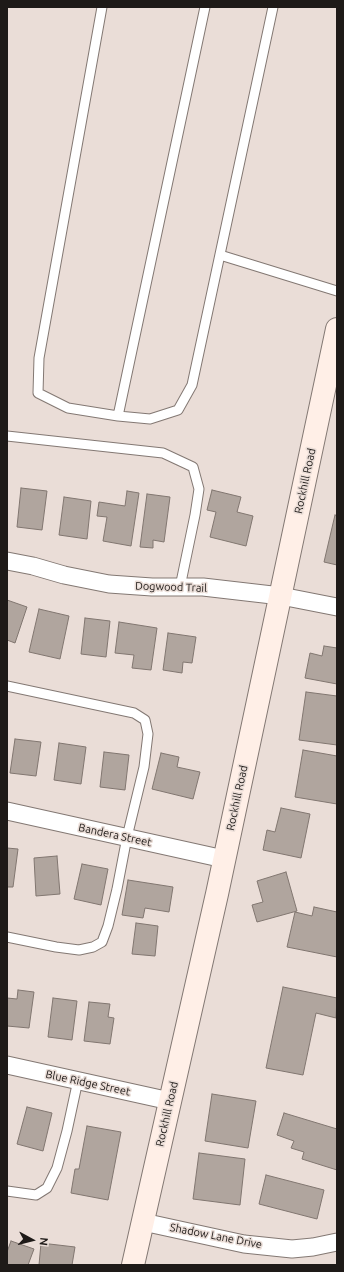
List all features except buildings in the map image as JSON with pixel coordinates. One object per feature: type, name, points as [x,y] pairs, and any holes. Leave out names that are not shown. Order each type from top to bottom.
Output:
[{"type":"street","name":"Rockhill Road","points":[[133,1265],[224,859],[337,329]]},
{"type":"street","name":"Dogwood Trail","points":[[7,561],[109,584],[152,587],[203,587],[281,596],[337,607]]},
{"type":"street","name":"Bandera Street","points":[[7,812],[224,859]]},
{"type":"street","name":"Blue Ridge Street","points":[[7,1065],[170,1101]]},
{"type":"street","name":"Shadow Lane Drive","points":[[143,1222],[244,1244],[292,1248],[313,1247],[337,1242]]},
{"type":"lane","points":[[102,7],[39,358],[38,393],[68,408],[118,416],[150,419],[178,410],[192,385],[273,7]]},
{"type":"lane","points":[[118,416],[204,7]]},
{"type":"lane","points":[[220,255],[337,291]]},
{"type":"lane","points":[[7,436],[163,453],[193,467],[199,489],[180,587]]},
{"type":"lane","points":[[7,686],[134,713],[145,720],[148,734],[144,768],[127,837],[117,889],[108,926],[102,942],[93,947],[79,950],[7,937]]},
{"type":"lane","points":[[7,1191],[36,1195],[47,1188],[57,1168],[78,1080]]}]
